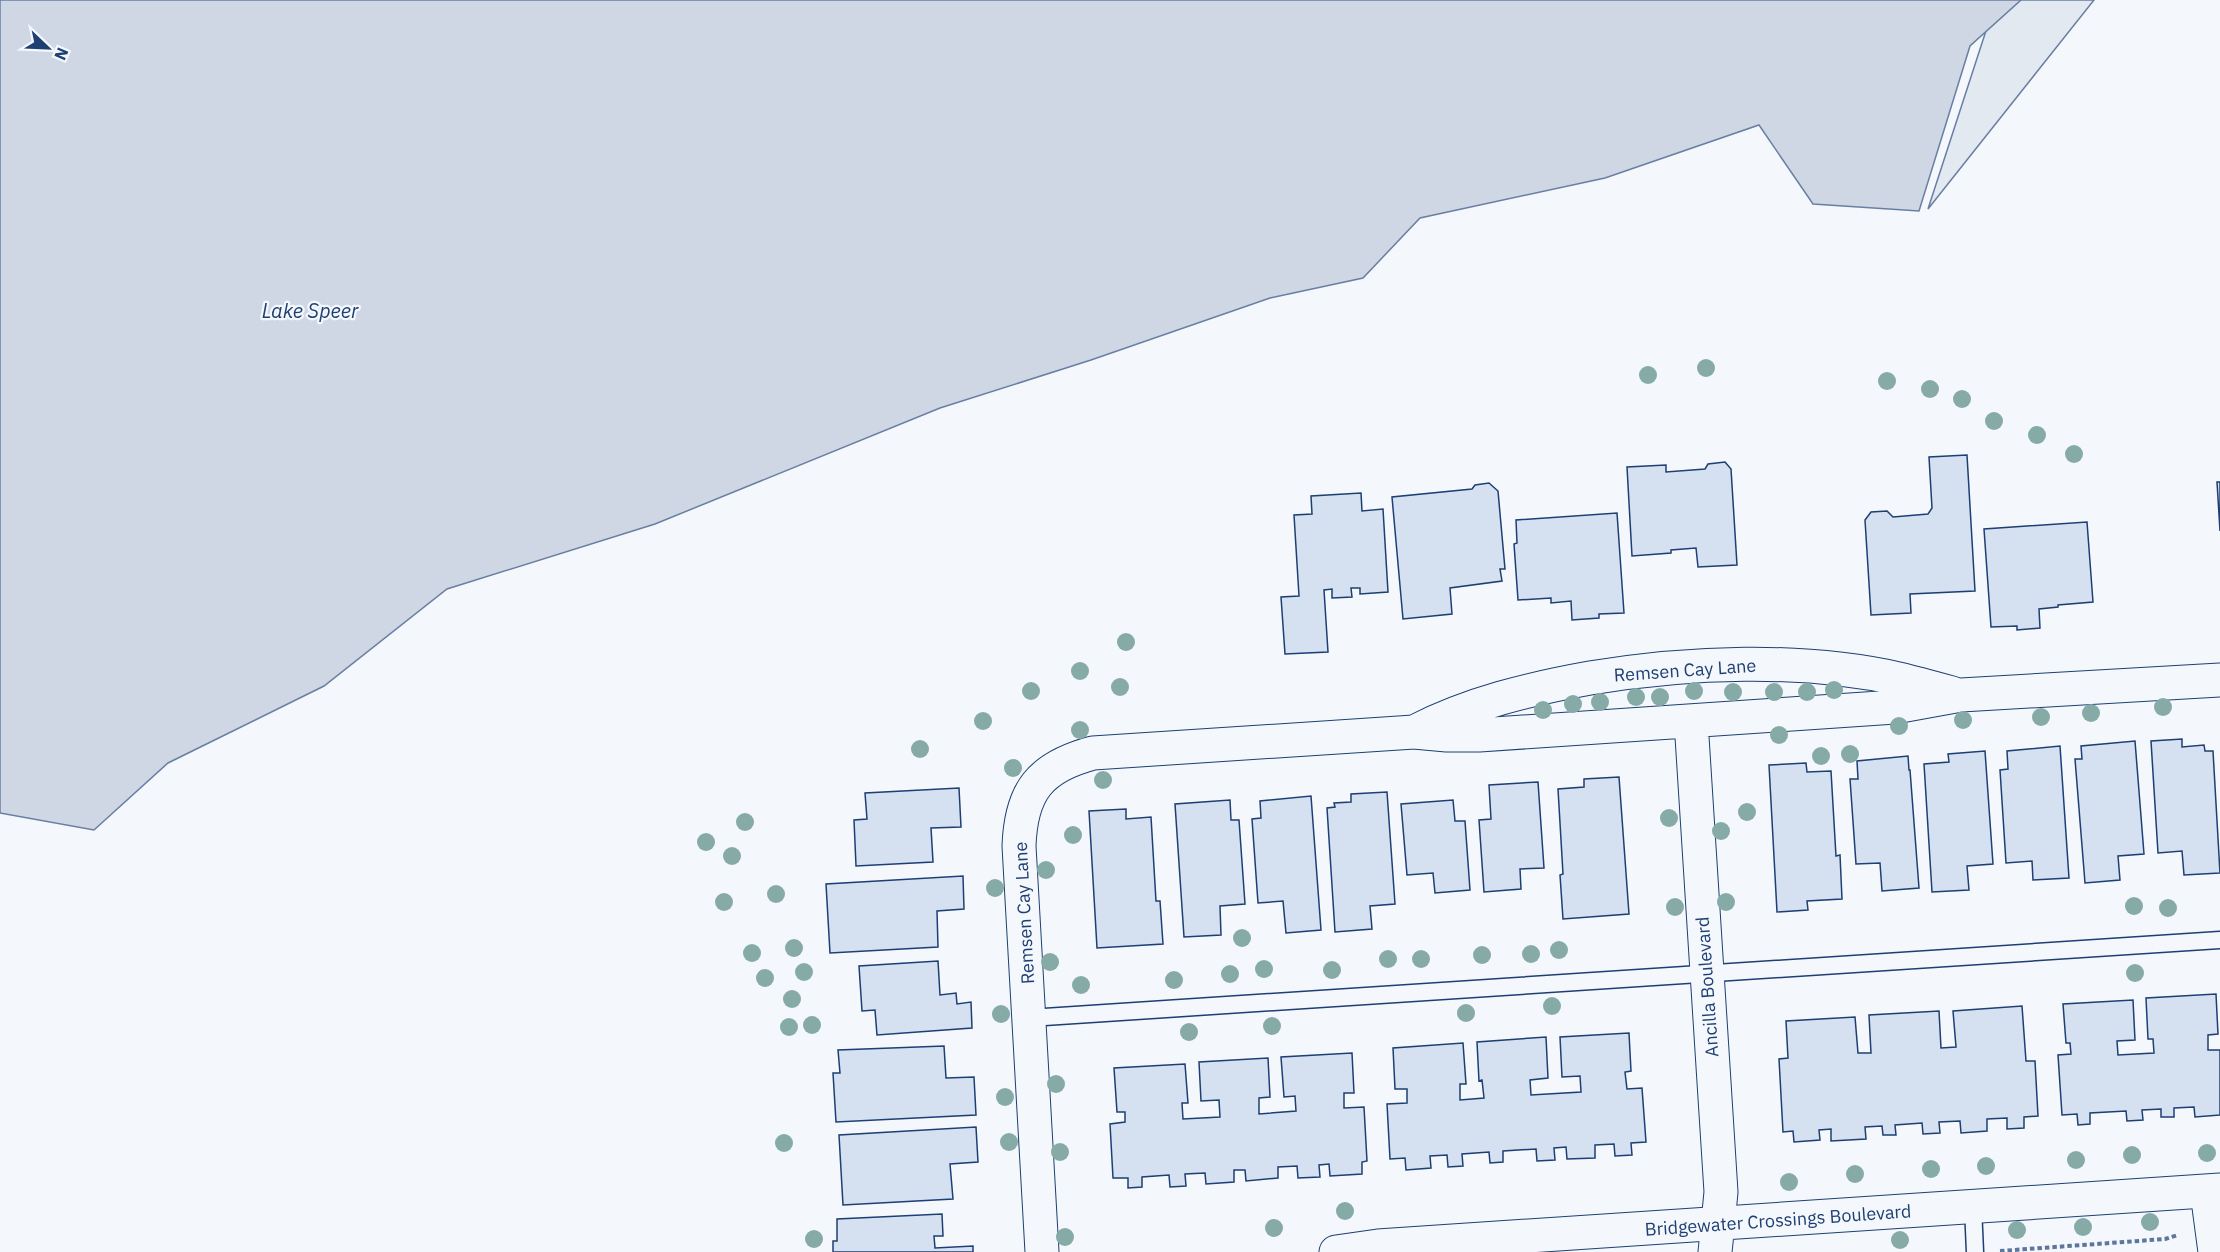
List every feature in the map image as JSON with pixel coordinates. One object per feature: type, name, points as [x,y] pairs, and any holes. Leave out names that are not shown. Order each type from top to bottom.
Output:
[{"type":"street","name":"Remsen Cay Lane","points":[[1414,732],[1465,708],[1515,693],[1596,677],[1687,666],[1730,664],[1818,668],[1897,679],[1961,695]]},
{"type":"street","name":"Remsen Cay Lane","points":[[1042,1252],[1019,846],[1020,823],[1027,801],[1037,782],[1054,768],[1072,759],[1093,753],[1414,732],[1479,735],[1895,707],[1961,695],[2220,680]]},
{"type":"street","name":"Ancilla Boulevard","points":[[1691,721],[1721,1192],[1717,1238]]},
{"type":"street","name":"Bridgewater Crossings Boulevard","points":[[1336,1252],[1378,1246],[1717,1238],[1973,1207],[2213,1191]]},
{"type":"street","points":[[2213,1191],[2213,1242]]},
{"type":"lane","points":[[1029,1018],[2220,940]]},
{"type":"lane","points":[[1973,1207],[1975,1252]]},
{"type":"path","points":[[1995,1251],[2165,1239],[2185,1233],[2213,1242]]},
{"type":"shaded area","points":[[1996,0],[2094,0],[1928,209]]},
{"type":"water","name":"Lake Speer","points":[[0,0],[2021,0],[1970,46],[1919,211],[1813,204],[1759,125],[1605,178],[1420,218],[1363,278],[1270,298],[1091,360],[940,408],[655,524],[447,589],[324,686],[168,763],[94,830],[0,813]]},
{"type":"building","points":[[1967,455],[1975,591],[1910,594],[1911,613],[1871,615],[1865,520],[1871,512],[1887,511],[1893,517],[1928,514],[1932,508],[1929,457]]},
{"type":"building","points":[[1725,462],[1731,469],[1737,565],[1698,567],[1696,548],[1671,550],[1671,553],[1632,556],[1627,467],[1666,465],[1666,472],[1705,469],[1708,464]]},
{"type":"building","points":[[2217,482],[2220,482],[2220,531]]},
{"type":"building","points":[[1489,483],[1498,491],[1505,569],[1500,569],[1502,581],[1450,588],[1452,614],[1403,619],[1392,497],[1472,489],[1475,485]]},
{"type":"building","points":[[1361,493],[1362,511],[1383,509],[1388,592],[1360,594],[1360,588],[1351,588],[1352,597],[1332,598],[1332,589],[1324,590],[1328,652],[1285,654],[1281,597],[1299,596],[1294,515],[1312,514],[1311,496]]},
{"type":"building","points":[[1617,513],[1624,613],[1599,614],[1599,618],[1572,620],[1571,601],[1551,603],[1551,598],[1518,600],[1514,544],[1517,543],[1516,520]]},
{"type":"building","points":[[2087,522],[2093,602],[2039,609],[2040,628],[2017,630],[2017,626],[1991,627],[1984,529]]},
{"type":"building","points":[[2182,739],[2182,747],[2204,745],[2205,751],[2213,751],[2220,873],[2184,875],[2182,851],[2158,853],[2151,741]]},
{"type":"building","points":[[2135,741],[2144,854],[2118,856],[2120,880],[2085,883],[2075,759],[2082,759],[2081,746]]},
{"type":"building","points":[[2060,746],[2069,878],[2033,880],[2032,861],[2006,863],[2000,770],[2008,769],[2007,751]]},
{"type":"building","points":[[1985,751],[1993,864],[1967,866],[1969,890],[1932,892],[1924,764],[1949,762],[1948,754]]},
{"type":"building","points":[[1908,756],[1919,888],[1882,891],[1880,863],[1856,864],[1850,779],[1858,779],[1857,761]]},
{"type":"building","points":[[1806,763],[1807,772],[1831,771],[1836,856],[1840,855],[1842,899],[1807,901],[1808,910],[1777,912],[1769,765]]},
{"type":"building","points":[[1619,777],[1629,914],[1563,919],[1558,789],[1584,787],[1584,779]]},
{"type":"building","points":[[1538,782],[1544,868],[1520,869],[1521,889],[1484,892],[1479,820],[1491,819],[1489,785]]},
{"type":"building","points":[[959,788],[961,827],[931,828],[933,862],[856,866],[854,820],[867,819],[865,793]]},
{"type":"building","points":[[1387,792],[1395,904],[1370,906],[1372,929],[1335,932],[1327,808],[1335,807],[1334,803],[1351,802],[1351,794]]},
{"type":"building","points":[[1311,796],[1321,930],[1286,933],[1283,901],[1258,903],[1252,819],[1261,818],[1260,801]]},
{"type":"building","points":[[1230,800],[1231,820],[1239,820],[1245,904],[1220,906],[1221,935],[1184,937],[1175,804]]},
{"type":"building","points":[[1453,800],[1455,821],[1465,821],[1470,890],[1435,893],[1433,873],[1407,875],[1401,804]]},
{"type":"building","points":[[1126,809],[1126,819],[1151,817],[1156,901],[1160,901],[1163,944],[1097,948],[1089,811]]},
{"type":"building","points":[[963,876],[964,909],[937,911],[938,947],[830,953],[826,884]]},
{"type":"building","points":[[938,961],[940,995],[956,993],[957,1004],[971,1002],[972,1028],[877,1035],[875,1010],[862,1011],[859,966]]},
{"type":"building","points":[[2216,994],[2218,1034],[2208,1035],[2208,1050],[2220,1050],[2220,1115],[2195,1117],[2194,1107],[2174,1108],[2174,1117],[2161,1117],[2161,1109],[2142,1110],[2143,1120],[2127,1121],[2126,1111],[2090,1113],[2090,1124],[2078,1125],[2077,1114],[2062,1115],[2058,1055],[2071,1054],[2070,1043],[2066,1043],[2063,1004],[2133,1000],[2135,1040],[2117,1041],[2118,1055],[2154,1053],[2153,1039],[2148,1039],[2146,998]]},
{"type":"building","points":[[2022,1006],[2026,1061],[2035,1061],[2038,1116],[2024,1117],[2024,1128],[2007,1129],[2007,1118],[1987,1119],[1987,1131],[1961,1133],[1960,1121],[1939,1122],[1940,1133],[1923,1134],[1922,1123],[1895,1125],[1896,1135],[1883,1135],[1882,1126],[1865,1127],[1866,1139],[1831,1141],[1831,1129],[1819,1130],[1820,1140],[1794,1142],[1793,1131],[1783,1132],[1779,1059],[1788,1058],[1786,1021],[1855,1017],[1858,1053],[1871,1053],[1869,1015],[1939,1011],[1941,1048],[1956,1047],[1953,1011]]},
{"type":"building","points":[[1629,1033],[1631,1071],[1625,1072],[1627,1089],[1642,1088],[1646,1142],[1631,1143],[1632,1155],[1615,1156],[1614,1144],[1595,1145],[1595,1158],[1567,1159],[1566,1147],[1554,1148],[1555,1160],[1537,1161],[1536,1149],[1503,1151],[1503,1162],[1490,1163],[1489,1152],[1462,1154],[1463,1166],[1448,1167],[1447,1155],[1430,1156],[1431,1168],[1406,1170],[1405,1158],[1390,1159],[1387,1104],[1407,1103],[1407,1089],[1395,1089],[1393,1048],[1463,1043],[1466,1084],[1460,1084],[1460,1100],[1484,1098],[1482,1080],[1479,1081],[1477,1042],[1546,1037],[1548,1078],[1530,1080],[1531,1095],[1581,1092],[1580,1076],[1562,1077],[1560,1037]]},
{"type":"building","points":[[944,1046],[946,1078],[974,1077],[976,1115],[836,1122],[833,1073],[840,1073],[838,1050]]},
{"type":"building","points":[[1352,1053],[1354,1093],[1344,1093],[1344,1108],[1364,1107],[1367,1161],[1362,1162],[1362,1174],[1330,1176],[1329,1164],[1319,1165],[1320,1177],[1298,1178],[1297,1166],[1278,1167],[1278,1178],[1246,1181],[1245,1170],[1234,1170],[1234,1182],[1206,1184],[1205,1173],[1185,1174],[1186,1186],[1170,1187],[1169,1175],[1142,1177],[1142,1187],[1128,1188],[1128,1178],[1113,1178],[1110,1124],[1125,1122],[1125,1112],[1117,1112],[1114,1068],[1185,1064],[1188,1103],[1182,1103],[1183,1119],[1220,1117],[1219,1100],[1201,1101],[1199,1062],[1268,1058],[1270,1097],[1259,1098],[1259,1114],[1296,1111],[1295,1096],[1284,1097],[1281,1057]]},
{"type":"building","points":[[976,1127],[978,1162],[950,1164],[953,1199],[843,1205],[839,1135]]},
{"type":"building","points":[[942,1214],[943,1236],[934,1236],[935,1248],[973,1246],[973,1252],[833,1252],[833,1241],[837,1241],[837,1219]]}]
